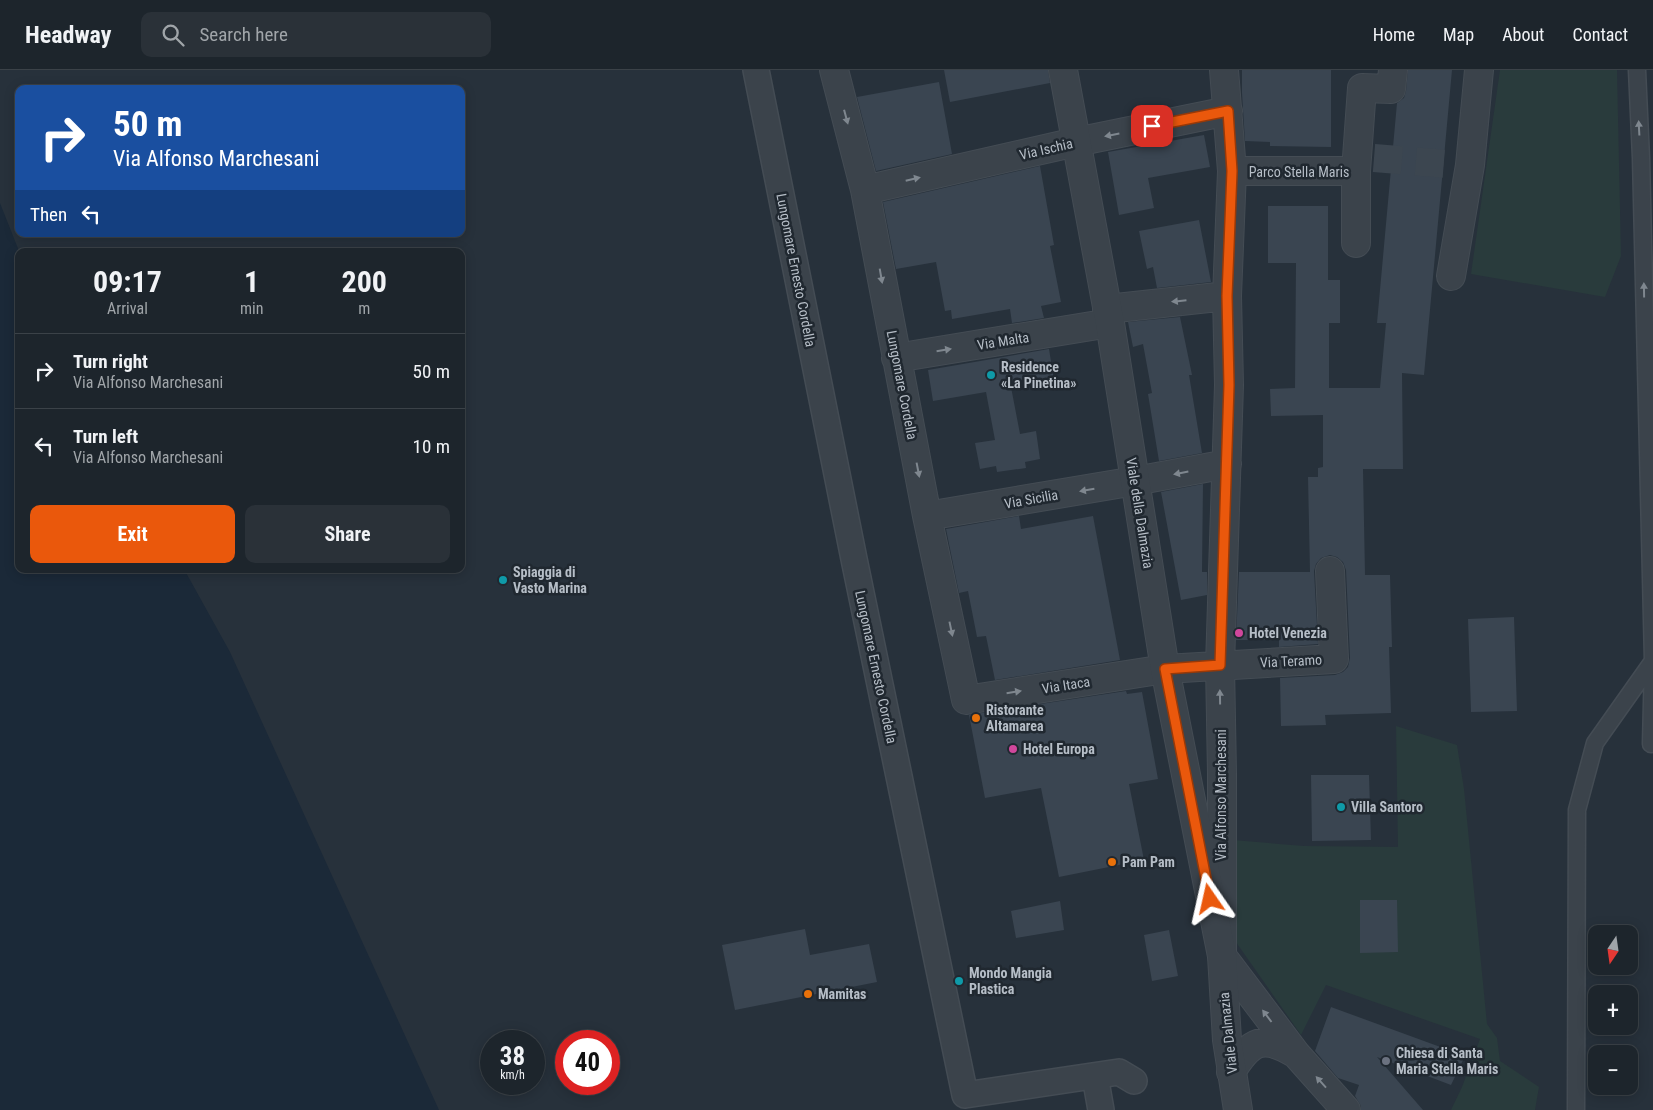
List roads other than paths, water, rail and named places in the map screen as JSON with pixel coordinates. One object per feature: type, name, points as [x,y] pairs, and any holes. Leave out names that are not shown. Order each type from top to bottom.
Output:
[{"type":"street","name":"Lungomare Ernesto Cordella","points":[[756,70],[852,549],[965,1095],[1119,1072],[1134,1081]]},
{"type":"street","name":"Lungomare Cordella","points":[[834,70],[865,190],[927,516],[966,700]]},
{"type":"street","name":"Viale della Dalmazia","points":[[1063,70],[1108,316],[1165,669],[1222,956]]},
{"type":"street","name":"Via Alfonso Marchesani","points":[[1222,956],[1220,665],[1229,385],[1227,296],[1232,171],[1224,70]]},
{"type":"street","points":[[1362,162],[1362,88],[1391,89],[1393,70]]},
{"type":"street","points":[[1451,276],[1459,165],[1479,70]]},
{"type":"street","name":"Via Ischia","points":[[865,190],[1076,142],[1228,111]]},
{"type":"street","name":"Parco Stella Maris","points":[[1232,171],[1362,162],[1356,243]]},
{"type":"street","name":"Via Malta","points":[[896,358],[1108,316],[1227,296]]},
{"type":"street","name":"Via Sicilia","points":[[927,516],[1226,464]]},
{"type":"street","name":"Via Teramo","points":[[1220,665],[1334,659],[1330,571]]},
{"type":"street","points":[[1165,669],[1220,665]]},
{"type":"street","name":"Via Itaca","points":[[966,700],[1165,669]]},
{"type":"street","points":[[1222,956],[1296,1054],[1346,1110]]},
{"type":"street","name":"Viale Dalmazia","points":[[1222,956],[1226,1040],[1238,1110]]},
{"type":"street","points":[[1231,1072],[1250,1047],[1259,1044],[1272,1043],[1296,1054]]},
{"type":"street","points":[[1095,1076],[1101,1110]]},
{"type":"lane","points":[[1637,70],[1641,158],[1653,661],[1650,744]]},
{"type":"lane","points":[[1576,1110],[1576,810],[1595,743],[1653,661]]},
{"type":"water","points":[[0,203],[18,248],[15,248],[15,573],[186,573],[230,652],[439,1110],[0,1110]]},
{"type":"tunnel","points":[[1374,158],[1447,164]]},
{"type":"place","name":"Residence «La Pinetina»","points":[[991,375]]},
{"type":"place","name":"Spiaggia di Vasto Marina","points":[[503,580]]},
{"type":"place","name":"Hotel Venezia","points":[[1239,633]]},
{"type":"place","name":"Ristorante Altamarea","points":[[976,718]]},
{"type":"place","name":"Hotel Europa","points":[[1013,749]]},
{"type":"place","name":"Villa Santoro","points":[[1341,807]]},
{"type":"place","name":"Pam Pam","points":[[1112,862]]},
{"type":"place","name":"Mondo Mangia Plastica","points":[[959,981]]},
{"type":"place","name":"Mamitas","points":[[808,994]]},
{"type":"place","name":"Chiesa di Santa Maria Stella Maris","points":[[1386,1061]]}]
